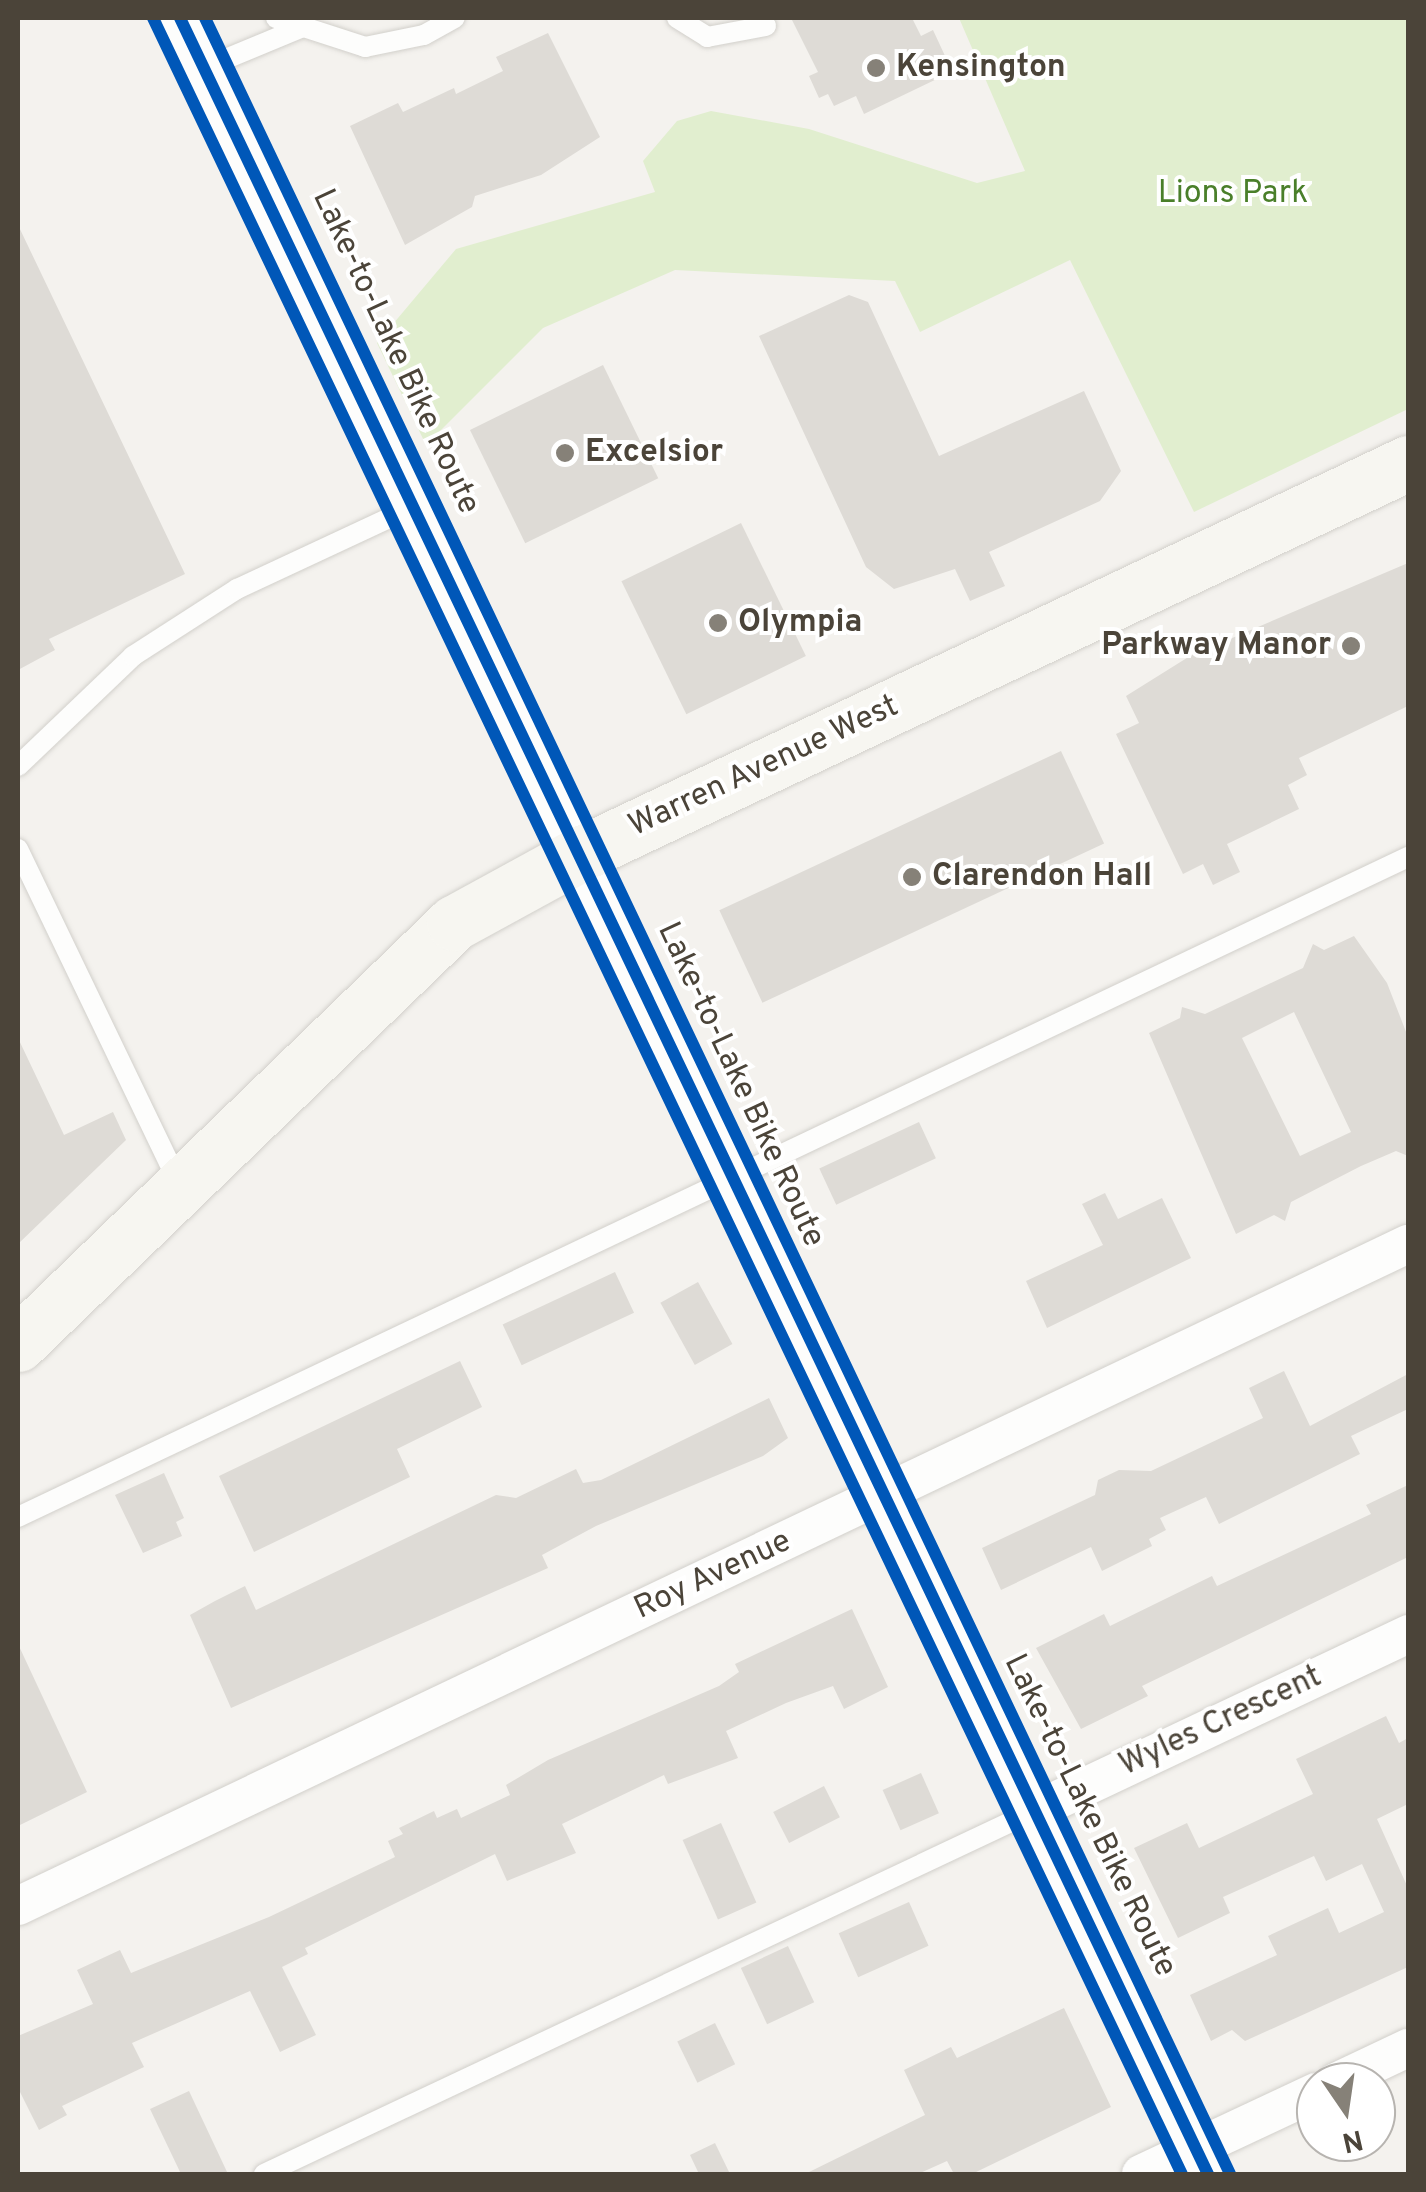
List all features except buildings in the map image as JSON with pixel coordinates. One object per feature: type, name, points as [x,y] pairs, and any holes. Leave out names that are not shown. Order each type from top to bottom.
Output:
[{"type":"street","points":[[180,18],[1202,2162]]},
{"type":"street","name":"Warren Avenue West","points":[[18,1344],[454,923],[578,855],[1408,462]]},
{"type":"street","name":"Roy Avenue","points":[[18,1906],[1408,1244]]},
{"type":"street","name":"Wyles Crescent","points":[[1034,1810],[1408,1634]]},
{"type":"street","points":[[1378,2062],[1408,2048]]},
{"type":"street","points":[[1141,2174],[1202,2162],[1296,2104]]},
{"type":"lane","points":[[276,18],[365,47],[424,35],[455,18]]},
{"type":"lane","points":[[678,18],[706,37],[766,26]]},
{"type":"lane","points":[[204,68],[303,26]]},
{"type":"lane","points":[[18,766],[133,656],[237,589],[413,508]]},
{"type":"lane","points":[[18,849],[181,1185]]},
{"type":"lane","points":[[18,1518],[1408,857]]},
{"type":"lane","points":[[264,2174],[1034,1810]]},
{"type":"green space","name":"Lions Park","points":[[959,18],[1408,18],[1408,409],[1194,512],[1070,260],[920,332],[895,281],[675,270],[543,328],[426,445],[377,343],[456,249],[655,192],[643,161],[677,121],[711,111],[809,129],[977,183],[1025,171]]},
{"type":"cycle path","points":[[153,18],[1182,2174]]},
{"type":"cycle path","points":[[180,18],[1208,2174]]},
{"type":"cycle path","name":"Lake-to-Lake Bike Route","points":[[205,18],[1230,2174]]},
{"type":"place","name":"Kensington","points":[[876,68]]},
{"type":"place","name":"Excelsior","points":[[565,453]]},
{"type":"place","name":"Olympia","points":[[718,623]]},
{"type":"place","name":"Parkway Manor","points":[[1351,646]]},
{"type":"place","name":"Clarendon Hall","points":[[912,877]]}]
